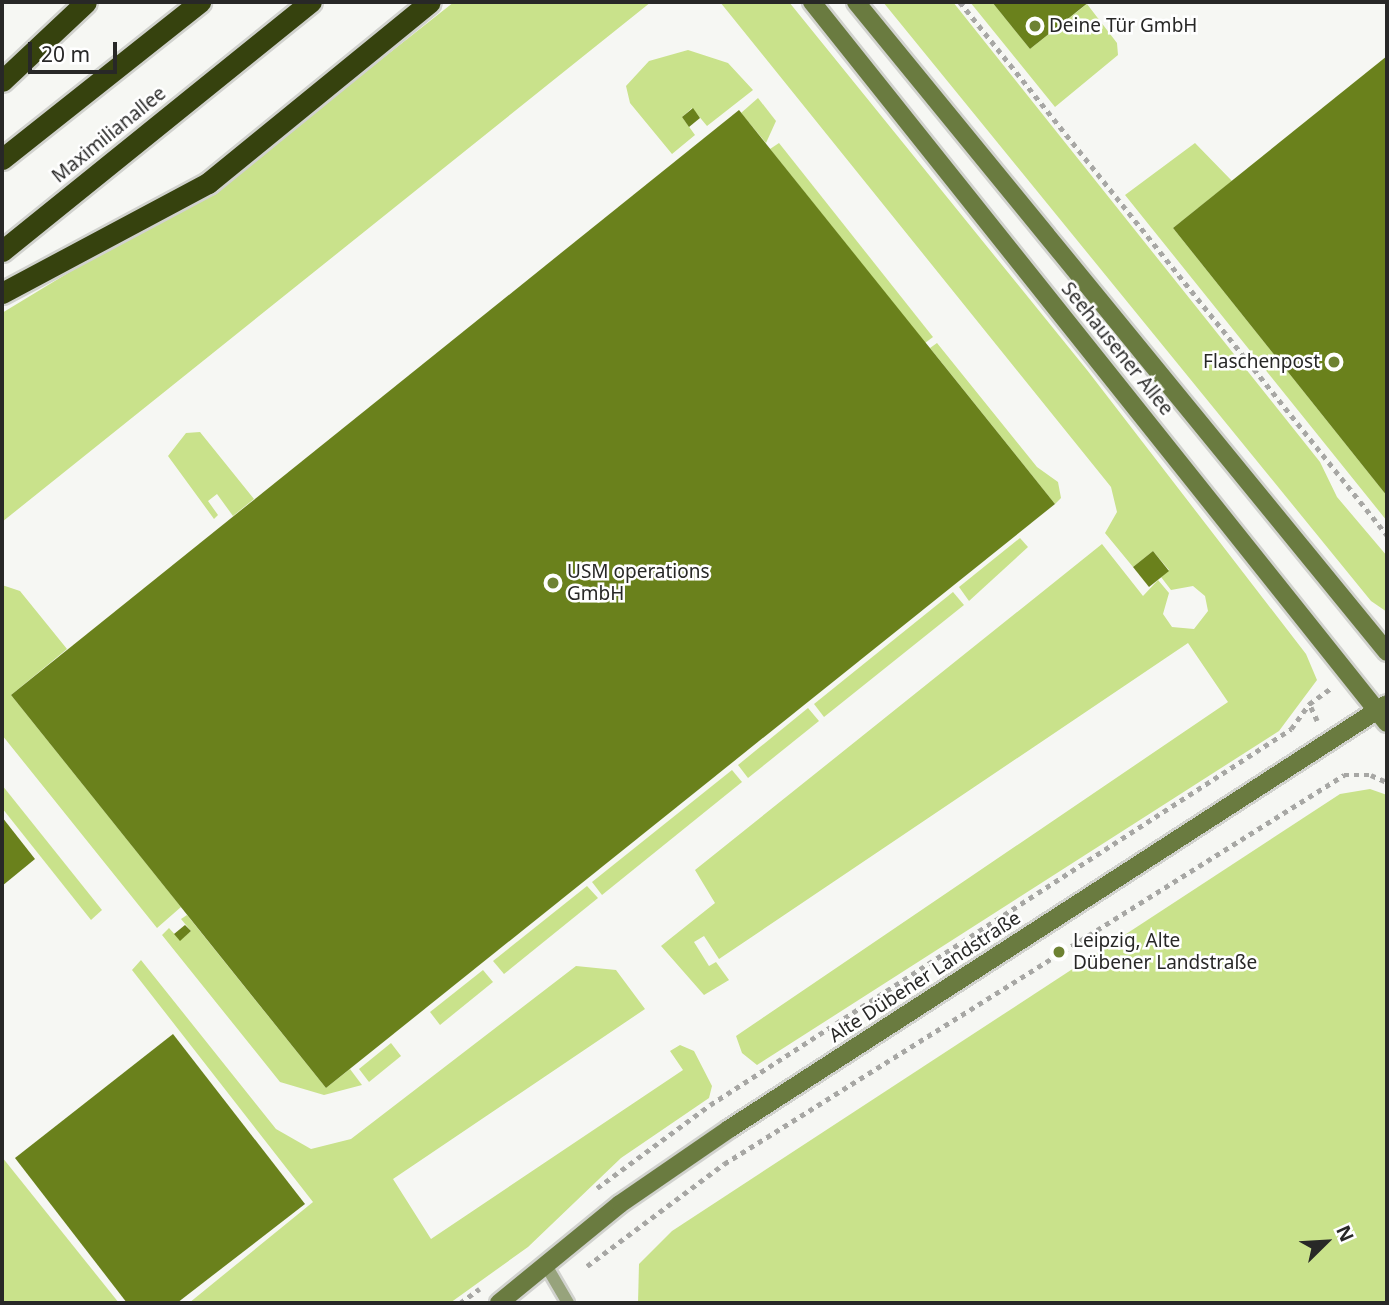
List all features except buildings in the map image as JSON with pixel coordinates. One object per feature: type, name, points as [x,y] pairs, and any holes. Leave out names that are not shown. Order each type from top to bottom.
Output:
[{"type":"highway","points":[[2,81],[86,2]]},
{"type":"highway","points":[[2,159],[200,2]]},
{"type":"highway","name":"Maximilianallee","points":[[2,251],[311,2]]},
{"type":"highway","points":[[2,293],[208,183],[430,2]]},
{"type":"main road","name":"Seehausener Allee","points":[[813,2],[1384,712]]},
{"type":"main road","name":"Seehausener Allee","points":[[856,2],[1002,177],[1387,652]]},
{"type":"main road","name":"Alte Dübener Landstraße","points":[[499,1303],[547,1267],[620,1204],[729,1129],[1384,712]]},
{"type":"lane","points":[[547,1267],[568,1303]]},
{"type":"path","points":[[960,2],[1387,535]]},
{"type":"path","points":[[585,1199],[710,1104],[1291,729],[1309,704]]},
{"type":"path","points":[[559,1286],[724,1164],[1344,775],[1371,775],[1387,782]]},
{"type":"path","points":[[460,1303],[482,1287]]},
{"type":"green space","points":[[454,2],[651,2],[2,522],[2,313],[251,162]]},
{"type":"green space","points":[[720,2],[789,2],[1087,370],[1306,654],[1317,680],[1279,731],[757,1065],[742,1053],[736,1036],[1228,702],[1188,643],[719,959],[704,936],[694,942],[709,966],[716,962],[729,980],[704,995],[661,946],[715,903],[695,870],[1102,544],[1143,596],[1158,580],[1169,593],[1163,614],[1172,627],[1194,629],[1208,611],[1205,596],[1193,586],[1171,590],[1161,577],[1169,570],[1153,551],[1133,567],[1105,533],[1117,512],[1111,487]]},
{"type":"green space","points":[[883,2],[953,2],[1320,462],[1337,497],[1387,556],[1387,612],[1371,601]]},
{"type":"green space","points":[[970,2],[992,2],[1030,49],[1087,4],[1117,43],[1118,55],[1055,107]]},
{"type":"green space","points":[[688,50],[728,63],[753,90],[707,126],[692,108],[682,117],[695,135],[672,154],[630,103],[626,86],[649,61]]},
{"type":"green space","points":[[758,98],[776,121],[766,143],[741,113]]},
{"type":"green space","points":[[779,143],[933,337],[925,343],[770,149]]},
{"type":"green space","points":[[1195,143],[1232,181],[1173,228],[1387,496],[1387,521],[1125,195]]},
{"type":"green space","points":[[937,343],[1037,467],[1058,482],[1061,498],[1055,504],[930,348]]},
{"type":"green space","points":[[200,432],[254,499],[233,516],[217,494],[208,501],[218,515],[214,519],[168,456],[186,433]]},
{"type":"green space","points":[[1020,538],[1028,547],[969,601],[959,587]]},
{"type":"green space","points":[[2,585],[20,591],[67,649],[11,695],[181,907],[157,928],[2,735]]},
{"type":"green space","points":[[953,592],[964,605],[824,717],[814,704]]},
{"type":"green space","points":[[808,708],[819,721],[748,778],[738,765]]},
{"type":"green space","points":[[732,770],[742,782],[602,895],[592,882]]},
{"type":"green space","points":[[2,785],[102,910],[91,920],[2,808]]},
{"type":"green space","points":[[1370,789],[1387,795],[1387,1303],[638,1303],[639,1264],[672,1231],[1340,794]]},
{"type":"green space","points":[[587,886],[598,898],[504,974],[493,961]]},
{"type":"green space","points":[[187,915],[326,1088],[350,1069],[362,1085],[324,1095],[280,1082],[162,935],[169,928],[180,940],[191,931],[181,919]]},
{"type":"green space","points":[[141,960],[276,1129],[311,1149],[351,1139],[576,966],[616,970],[645,1009],[393,1179],[431,1239],[683,1070],[670,1051],[680,1045],[694,1051],[712,1086],[709,1098],[621,1158],[528,1247],[450,1303],[189,1303],[313,1202],[132,970]]},
{"type":"green space","points":[[483,970],[493,982],[440,1025],[430,1012]]},
{"type":"green space","points":[[391,1043],[401,1056],[369,1082],[359,1069]]},
{"type":"green space","points":[[2,1157],[119,1303],[2,1303]]},
{"type":"place","name":"Deine Tür GmbH","points":[[1035,26]]},
{"type":"place","name":"Flaschenpost","points":[[1334,362]]},
{"type":"place","name":"USM operations GmbH","points":[[553,583]]},
{"type":"place","name":"Leipzig, Alte Dübener Landstraße","points":[[1059,952]]}]
